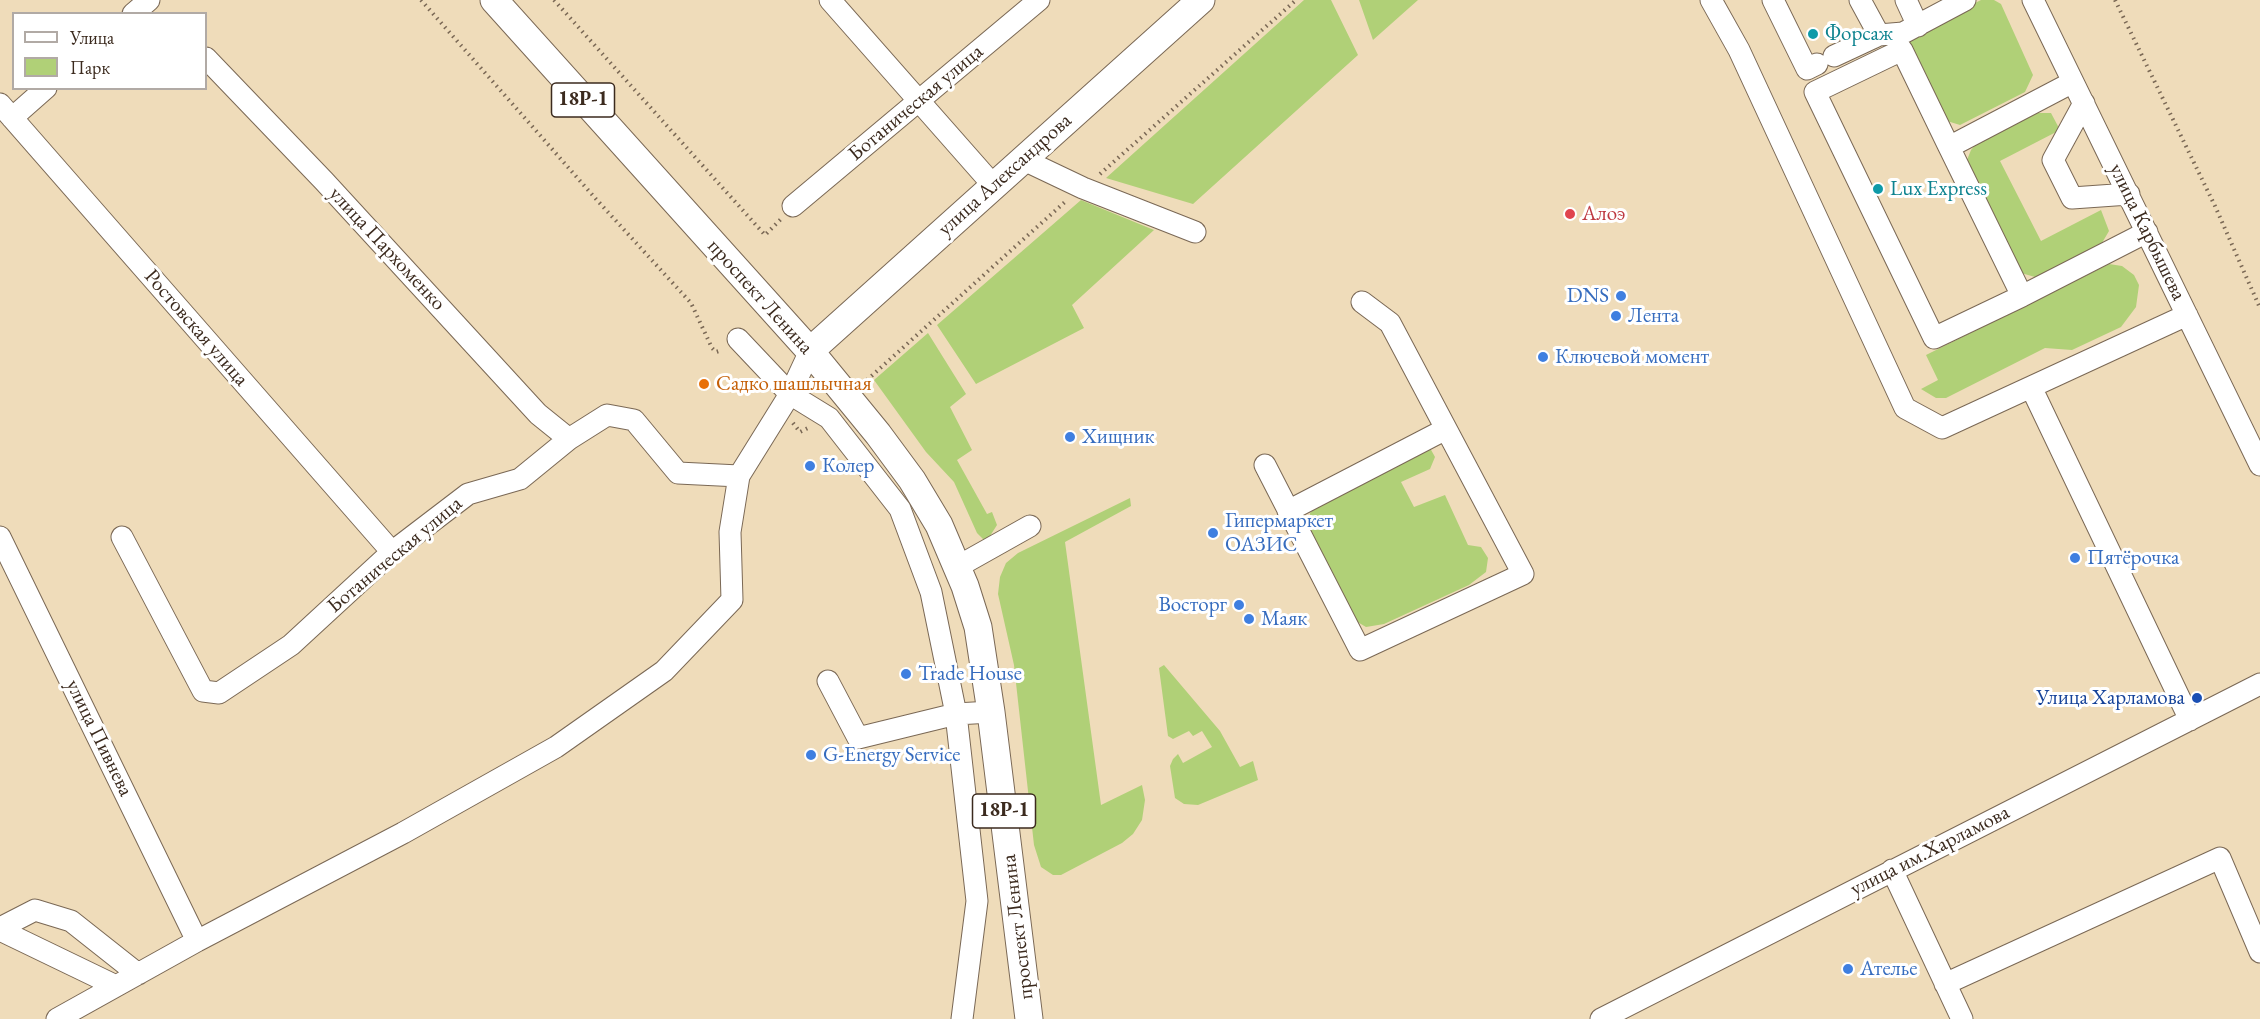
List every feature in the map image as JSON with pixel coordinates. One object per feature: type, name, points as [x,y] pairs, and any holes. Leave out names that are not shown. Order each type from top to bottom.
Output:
[{"type":"main road","name":"проспект Ленина","points":[[494,0],[810,351],[878,434],[912,480],[939,525],[961,577],[978,627],[991,712],[1029,1019]]},
{"type":"main road","name":"улица Александрова","points":[[810,351],[1200,0]]},
{"type":"street","points":[[135,12],[149,0],[161,12]]},
{"type":"street","points":[[831,0],[993,185]]},
{"type":"street","name":"Ботаническая улица","points":[[794,206],[1038,0]]},
{"type":"street","points":[[1712,0],[1739,50],[1905,408],[1942,428],[2187,315]]},
{"type":"street","points":[[1773,0],[1807,69],[1879,35],[1903,33],[1965,0]]},
{"type":"street","points":[[1860,0],[1879,35]]},
{"type":"street","points":[[1906,0],[1918,26]]},
{"type":"street","name":"улица Карбышева","points":[[2033,0],[2260,465]]},
{"type":"street","points":[[2022,296],[1902,50],[1815,92],[1934,338],[2022,296],[2147,232]]},
{"type":"street","name":"улица Пархоменко","points":[[207,59],[324,181],[538,414],[569,439]]},
{"type":"street","points":[[1949,147],[2073,82]]},
{"type":"street","points":[[6,111],[43,90]]},
{"type":"street","points":[[2084,103],[2053,160],[2072,198],[2128,194]]},
{"type":"street","name":"Ростовская улица","points":[[6,111],[393,552]]},
{"type":"street","points":[[1022,159],[1083,188],[1195,232]]},
{"type":"street","points":[[1265,465],[1360,650],[1523,574],[1390,322],[1362,302]]},
{"type":"street","points":[[733,343],[786,401],[829,418],[900,509],[931,592],[956,714],[977,901],[962,1019]]},
{"type":"street","points":[[57,1019],[197,941],[404,833],[556,747],[664,671],[732,600],[730,532],[739,476],[786,401],[810,351]]},
{"type":"street","points":[[2031,387],[2190,720]]},
{"type":"street","name":"Ботаническая улица","points":[[122,537],[203,691],[219,693],[291,645],[393,552],[468,494],[519,479],[569,439],[607,415],[634,420],[678,473],[739,476]]},
{"type":"street","points":[[1288,511],[1446,429]]},
{"type":"street","points":[[931,592],[961,577],[1030,526]]},
{"type":"street","name":"улица Пивнева","points":[[0,537],[197,941]]},
{"type":"street","points":[[828,681],[858,738],[956,714],[991,712]]},
{"type":"street","name":"улица им.Харламова","points":[[1601,1019],[2260,684]]},
{"type":"street","points":[[1945,984],[2220,858],[2260,952]]},
{"type":"street","points":[[1892,870],[1962,1019]]},
{"type":"street","points":[[0,929],[35,910],[71,921],[138,974]]},
{"type":"street","points":[[0,929],[116,986]]},
{"type":"path","points":[[421,0],[691,303],[712,348],[716,352],[733,343]]},
{"type":"path","points":[[554,0],[765,235]]},
{"type":"path","points":[[1095,178],[1296,0]]},
{"type":"path","points":[[2115,0],[2215,206],[2260,308]]},
{"type":"path","points":[[867,380],[1075,194]]},
{"type":"path","points":[[786,401],[800,432],[829,418]]},
{"type":"green space","points":[[1304,0],[1331,0],[1358,55],[1193,204],[1106,178]]},
{"type":"green space","points":[[1359,0],[1418,0],[1373,40]]},
{"type":"green space","points":[[1981,0],[1994,0],[2001,4],[2033,75],[2025,92],[1960,125],[1947,121],[1907,37]]},
{"type":"green space","points":[[2037,113],[2051,113],[2060,130],[2000,161],[2041,241],[2101,210],[2109,231],[2099,248],[2042,276],[2035,277],[2021,273],[1967,160],[1976,144]]},
{"type":"green space","points":[[1081,200],[1154,230],[1072,305],[1084,328],[976,384],[937,325]]},
{"type":"green space","points":[[2109,264],[2122,266],[2134,275],[2139,285],[2136,307],[2121,327],[2072,350],[2045,348],[1946,398],[1936,398],[1921,389],[1938,380],[1926,355]]},
{"type":"green space","points":[[928,333],[966,394],[950,407],[972,450],[957,460],[987,514],[992,512],[997,525],[990,536],[984,540],[977,533],[954,482],[926,452],[874,380]]},
{"type":"green space","points":[[1430,448],[1435,457],[1430,469],[1401,482],[1414,507],[1445,495],[1468,545],[1481,547],[1488,558],[1486,572],[1469,585],[1384,624],[1366,627],[1349,617],[1311,533],[1310,513],[1325,498]]},
{"type":"green space","points":[[1130,498],[1131,506],[1065,542],[1101,805],[1142,785],[1145,800],[1142,820],[1133,834],[1122,843],[1061,875],[1053,875],[1041,867],[1034,845],[1014,665],[998,594],[1000,577],[1006,563],[1018,553]]},
{"type":"green space","points":[[1164,665],[1220,731],[1240,767],[1253,761],[1258,780],[1198,805],[1184,804],[1175,798],[1170,766],[1173,759],[1178,754],[1183,763],[1212,747],[1202,731],[1193,736],[1189,731],[1173,739],[1168,736],[1159,668]]},
{"type":"place","name":"Форсаж","points":[[1813,34]]},
{"type":"place","name":"Lux Express","points":[[1878,189]]},
{"type":"place","name":"Алоэ","points":[[1570,214]]},
{"type":"place","name":"DNS","points":[[1621,296]]},
{"type":"place","name":"Лента","points":[[1616,316]]},
{"type":"place","name":"Ключевой момент","points":[[1543,357]]},
{"type":"place","name":"Садко шашлычная","points":[[704,384]]},
{"type":"place","name":"Хищник","points":[[1070,437]]},
{"type":"place","name":"Колер","points":[[810,466]]},
{"type":"place","name":"Гипермаркет ОАЗИС","points":[[1213,533]]},
{"type":"place","name":"Пятёрочка","points":[[2075,558]]},
{"type":"place","name":"Восторг","points":[[1239,605]]},
{"type":"place","name":"Маяк","points":[[1249,619]]},
{"type":"place","name":"Trade House","points":[[906,674]]},
{"type":"place","name":"Улица Харламова","points":[[2197,698]]},
{"type":"place","name":"G-Energy Service","points":[[811,755]]},
{"type":"place","name":"Ателье","points":[[1848,969]]}]
